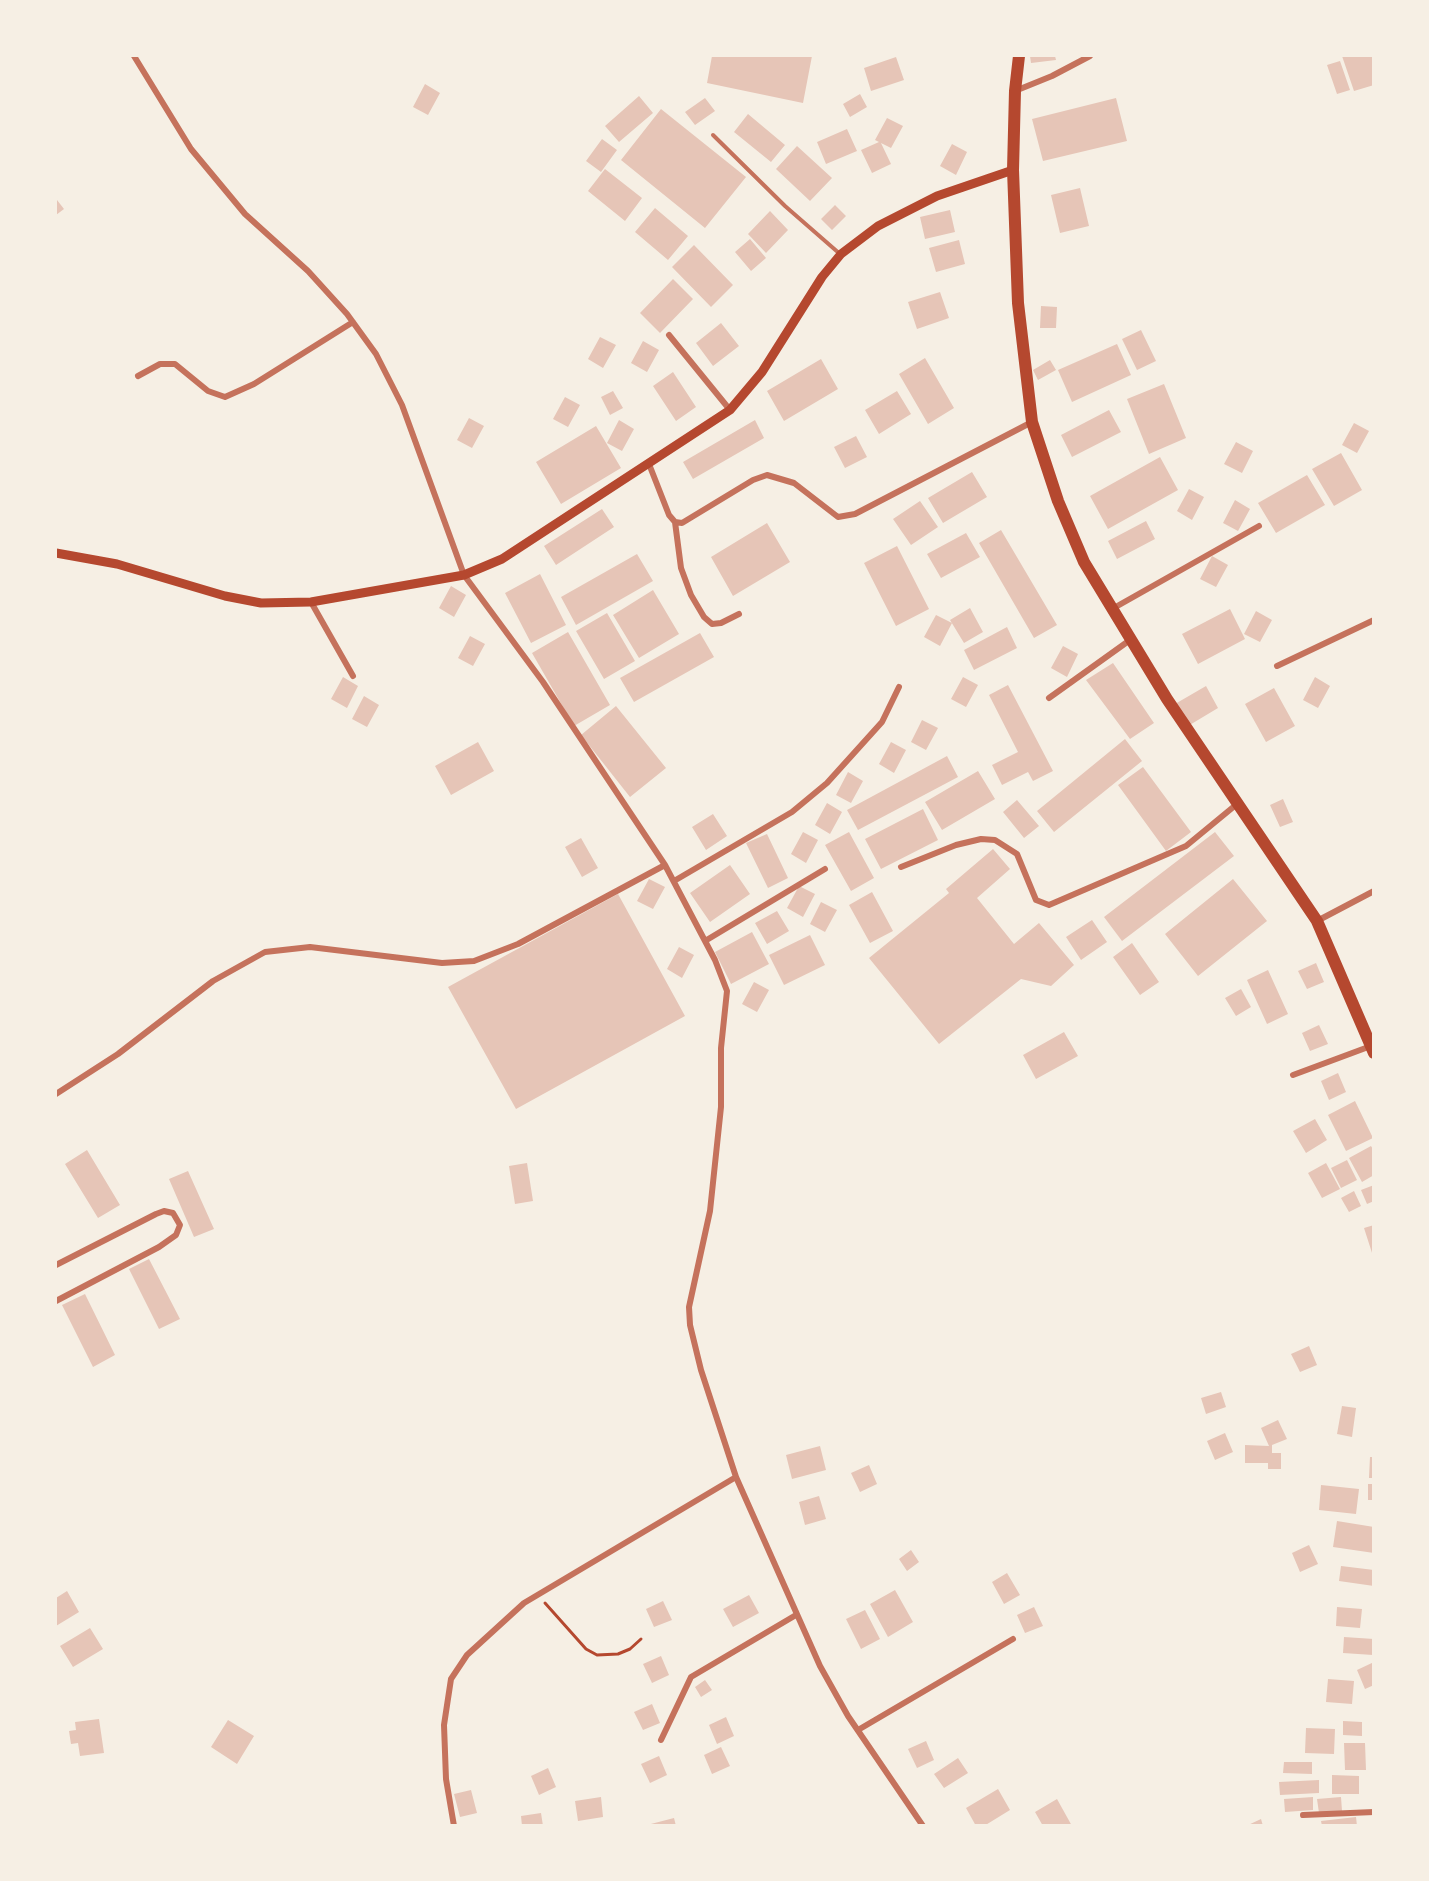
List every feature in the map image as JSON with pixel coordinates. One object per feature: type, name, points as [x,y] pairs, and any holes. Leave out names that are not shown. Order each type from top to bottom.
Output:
[{"type":"highway","points":[[1019,56],[1015,91],[1013,170],[1018,303],[1032,422],[1058,501],[1079,552],[1131,640],[1237,804],[1317,921],[1372,1049]]},
{"type":"main road","points":[[56,553],[117,564],[225,596],[261,603],[311,602],[464,575],[502,559],[730,410],[762,372],[822,277],[841,254],[878,226],[902,211],[936,196],[1013,170]]},
{"type":"street","points":[[134,56],[191,149],[244,214],[308,271],[353,322],[376,354],[402,405],[464,575],[543,682],[664,865],[705,941],[728,991],[721,1048],[721,1107],[715,1172],[710,1211],[689,1307],[690,1325],[704,1380],[736,1477],[796,1615],[820,1666],[858,1730],[923,1826]]},
{"type":"street","points":[[1015,91],[1090,56]]},
{"type":"street","points":[[138,376],[160,364],[175,364],[208,391],[225,397],[254,384],[353,322]]},
{"type":"street","points":[[669,335],[730,410]]},
{"type":"street","points":[[675,522],[682,523],[753,480],[767,475],[794,483],[838,517],[855,514],[1032,422]]},
{"type":"street","points":[[649,464],[666,508],[675,522],[681,568],[691,595],[704,617],[712,624],[721,623],[739,614]]},
{"type":"street","points":[[1112,609],[1259,526]]},
{"type":"street","points":[[311,602],[353,676]]},
{"type":"street","points":[[1277,666],[1374,620]]},
{"type":"street","points":[[1048,698],[1131,640]]},
{"type":"street","points":[[674,881],[792,812],[827,783],[882,722],[899,687]]},
{"type":"street","points":[[900,867],[956,845],[981,839],[995,840],[1017,854],[1036,900],[1049,905],[1186,846],[1237,804]]},
{"type":"street","points":[[56,1094],[118,1054],[213,981],[266,952],[310,947],[442,963],[474,961],[518,944],[664,865]]},
{"type":"street","points":[[705,941],[825,869]]},
{"type":"street","points":[[1317,921],[1374,891]]},
{"type":"street","points":[[1293,1075],[1372,1049]]},
{"type":"street","points":[[56,1265],[164,1211],[172,1213],[180,1225],[176,1235],[159,1247],[56,1301]]},
{"type":"street","points":[[454,1826],[446,1779],[444,1725],[452,1679],[467,1655],[486,1635],[538,1595],[736,1477]]},
{"type":"street","points":[[661,1740],[691,1677],[796,1615]]},
{"type":"street","points":[[858,1730],[1013,1639]]},
{"type":"street","points":[[1303,1815],[1374,1812]]},
{"type":"lane","points":[[713,135],[785,206],[841,254]]},
{"type":"path","points":[[538,1595],[586,1649],[597,1655],[618,1654],[630,1649],[641,1639]]},
{"type":"building","points":[[712,56],[812,56],[803,103],[707,83]]},
{"type":"building","points":[[1030,56],[1055,56],[1056,60],[1031,63]]},
{"type":"building","points":[[1342,56],[1374,56],[1374,85],[1354,91]]},
{"type":"building","points":[[896,57],[904,80],[871,91],[864,68]]},
{"type":"building","points":[[1340,61],[1350,90],[1337,94],[1327,65]]},
{"type":"building","points":[[425,84],[440,93],[428,115],[413,107]]},
{"type":"building","points":[[860,94],[867,107],[850,117],[843,104]]},
{"type":"building","points":[[639,96],[653,113],[619,142],[605,126]]},
{"type":"building","points":[[705,98],[715,111],[695,125],[685,112]]},
{"type":"building","points":[[1116,98],[1127,141],[1043,161],[1032,119]]},
{"type":"building","points":[[661,109],[746,177],[705,228],[621,160]]},
{"type":"building","points":[[748,114],[785,145],[771,162],[734,132]]},
{"type":"building","points":[[887,118],[903,126],[891,148],[881,143],[891,164],[872,173],[861,150],[879,142],[875,140]]},
{"type":"building","points":[[847,129],[857,151],[826,164],[817,142]]},
{"type":"building","points":[[602,139],[617,150],[601,172],[586,161]]},
{"type":"building","points":[[952,144],[967,152],[956,175],[940,166]]},
{"type":"building","points":[[797,146],[832,178],[810,201],[776,169]]},
{"type":"building","points":[[605,169],[642,198],[625,221],[588,191]]},
{"type":"building","points":[[1080,188],[1089,226],[1060,233],[1051,195]]},
{"type":"building","points":[[56,201],[64,209],[56,215]]},
{"type":"building","points":[[835,205],[846,216],[832,230],[821,219]]},
{"type":"building","points":[[655,208],[688,236],[668,260],[635,232]]},
{"type":"building","points":[[950,210],[955,232],[925,239],[920,217]]},
{"type":"building","points":[[770,211],[788,230],[766,253],[748,234]]},
{"type":"building","points":[[750,239],[766,258],[751,271],[735,252]]},
{"type":"building","points":[[959,240],[965,264],[936,272],[929,248]]},
{"type":"building","points":[[694,245],[733,285],[711,307],[672,267]]},
{"type":"building","points":[[673,279],[693,299],[660,333],[640,313]]},
{"type":"building","points":[[940,292],[949,318],[917,329],[908,302]]},
{"type":"building","points":[[1041,306],[1057,307],[1056,328],[1040,328]]},
{"type":"building","points":[[721,323],[739,346],[713,366],[696,343]]},
{"type":"building","points":[[1141,330],[1156,361],[1137,370],[1122,339]]},
{"type":"building","points":[[600,337],[616,345],[603,368],[588,359]]},
{"type":"building","points":[[643,341],[659,350],[647,372],[631,363]]},
{"type":"building","points":[[1117,344],[1131,375],[1072,402],[1058,370]]},
{"type":"building","points":[[925,358],[954,408],[928,424],[899,374]]},
{"type":"building","points":[[821,359],[838,389],[784,421],[767,391]]},
{"type":"building","points":[[1050,360],[1056,370],[1038,380],[1033,370]]},
{"type":"building","points":[[673,372],[696,407],[676,421],[653,386]]},
{"type":"building","points":[[1164,384],[1186,438],[1149,454],[1127,399]]},
{"type":"building","points":[[613,391],[623,408],[610,415],[601,397]]},
{"type":"building","points":[[897,391],[911,414],[879,434],[865,410]]},
{"type":"building","points":[[565,397],[580,405],[568,427],[553,419]]},
{"type":"building","points":[[1109,410],[1121,432],[1072,457],[1061,435]]},
{"type":"building","points":[[469,418],[484,426],[472,448],[457,440]]},
{"type":"building","points":[[619,420],[634,429],[622,451],[607,443]]},
{"type":"building","points":[[755,420],[764,438],[693,479],[683,462]]},
{"type":"building","points":[[1354,423],[1369,431],[1357,453],[1342,445]]},
{"type":"building","points":[[596,426],[621,468],[561,504],[536,462]]},
{"type":"building","points":[[856,436],[867,457],[845,468],[834,447]]},
{"type":"building","points":[[1236,442],[1253,451],[1242,473],[1224,464]]},
{"type":"building","points":[[1341,453],[1362,490],[1334,506],[1312,469]]},
{"type":"building","points":[[1160,457],[1178,490],[1108,529],[1090,496]]},
{"type":"building","points":[[972,472],[987,497],[943,523],[928,498]]},
{"type":"building","points":[[1307,475],[1325,505],[1276,533],[1258,503]]},
{"type":"building","points":[[1189,489],[1204,497],[1192,520],[1177,511]]},
{"type":"building","points":[[1235,500],[1250,509],[1238,531],[1223,523]]},
{"type":"building","points":[[920,501],[938,527],[911,545],[893,519]]},
{"type":"building","points":[[602,509],[614,527],[556,565],[544,546]]},
{"type":"building","points":[[1146,521],[1155,539],[1117,559],[1108,541]]},
{"type":"building","points":[[767,523],[790,562],[733,596],[711,557]]},
{"type":"building","points":[[1001,530],[1057,625],[1034,638],[979,543]]},
{"type":"building","points":[[966,533],[980,557],[941,578],[927,554]]},
{"type":"building","points":[[897,546],[929,609],[896,626],[864,563]]},
{"type":"building","points":[[637,554],[653,581],[576,625],[561,597]]},
{"type":"building","points":[[1212,556],[1228,565],[1216,587],[1200,579]]},
{"type":"building","points":[[540,574],[566,625],[531,643],[505,593]]},
{"type":"building","points":[[451,586],[466,595],[454,617],[439,608]]},
{"type":"building","points":[[653,590],[679,634],[639,658],[613,615]]},
{"type":"building","points":[[970,608],[983,632],[964,643],[950,620]]},
{"type":"building","points":[[1230,609],[1245,639],[1198,664],[1182,634]]},
{"type":"building","points":[[1256,611],[1272,620],[1260,642],[1244,634]]},
{"type":"building","points":[[607,613],[635,661],[604,679],[576,631]]},
{"type":"building","points":[[936,615],[952,623],[940,646],[924,637]]},
{"type":"building","points":[[1007,627],[1017,648],[974,670],[964,650]]},
{"type":"building","points":[[568,632],[610,705],[574,726],[532,653]]},
{"type":"building","points":[[700,633],[714,657],[634,702],[620,678]]},
{"type":"building","points":[[470,636],[485,644],[473,666],[458,658]]},
{"type":"building","points":[[1063,646],[1078,654],[1067,677],[1051,668]]},
{"type":"building","points":[[1113,663],[1154,723],[1130,739],[1086,680]]},
{"type":"building","points":[[343,677],[358,686],[347,708],[331,699]]},
{"type":"building","points":[[963,677],[978,685],[966,707],[951,699]]},
{"type":"building","points":[[1315,677],[1330,686],[1318,708],[1303,700]]},
{"type":"building","points":[[1008,685],[1053,771],[1033,781],[1028,772],[1002,785],[992,765],[1018,752],[989,695]]},
{"type":"building","points":[[1206,686],[1218,708],[1188,726],[1175,704]]},
{"type":"building","points":[[1274,688],[1295,726],[1266,742],[1245,704]]},
{"type":"building","points":[[364,696],[379,705],[367,727],[352,719]]},
{"type":"building","points":[[616,706],[666,768],[630,797],[581,735]]},
{"type":"building","points":[[922,720],[938,728],[926,750],[911,742]]},
{"type":"building","points":[[1125,739],[1142,761],[1054,832],[1037,811]]},
{"type":"building","points":[[478,742],[494,771],[451,795],[435,766]]},
{"type":"building","points":[[891,742],[906,750],[894,773],[879,764]]},
{"type":"building","points":[[947,756],[958,777],[858,830],[847,810]]},
{"type":"building","points":[[1143,767],[1191,832],[1166,851],[1118,785]]},
{"type":"building","points":[[978,771],[995,799],[942,830],[925,802]]},
{"type":"building","points":[[848,772],[863,781],[851,803],[836,795]]},
{"type":"building","points":[[1283,799],[1293,822],[1280,827],[1270,805]]},
{"type":"building","points":[[1017,800],[1039,826],[1024,838],[1003,812]]},
{"type":"building","points":[[827,803],[842,812],[830,834],[815,825]]},
{"type":"building","points":[[923,809],[938,840],[881,869],[865,839]]},
{"type":"building","points":[[713,814],[727,836],[706,850],[692,827]]},
{"type":"building","points":[[803,832],[818,840],[806,863],[791,854]]},
{"type":"building","points":[[849,832],[874,878],[851,891],[825,845]]},
{"type":"building","points":[[1215,832],[1234,856],[1122,941],[1104,917]]},
{"type":"building","points":[[767,834],[788,878],[768,888],[746,843]]},
{"type":"building","points":[[581,838],[598,868],[582,877],[565,847]]},
{"type":"building","points":[[993,849],[1010,869],[977,898],[1014,944],[1039,923],[1074,965],[1051,986],[1021,979],[939,1044],[869,958],[949,893],[946,889]]},
{"type":"building","points":[[730,865],[750,894],[710,922],[690,893]]},
{"type":"building","points":[[649,879],[665,887],[653,909],[637,901]]},
{"type":"building","points":[[1233,879],[1267,921],[1198,976],[1165,934]]},
{"type":"building","points":[[799,886],[815,894],[803,917],[787,908]]},
{"type":"building","points":[[872,892],[893,931],[870,943],[849,905]]},
{"type":"building","points":[[618,894],[685,1016],[516,1109],[448,987]]},
{"type":"building","points":[[821,902],[837,910],[825,932],[810,924]]},
{"type":"building","points":[[777,911],[789,931],[767,944],[755,923]]},
{"type":"building","points":[[1092,920],[1107,942],[1081,960],[1066,937]]},
{"type":"building","points":[[752,932],[769,964],[731,984],[715,952]]},
{"type":"building","points":[[810,935],[825,965],[784,985],[769,955]]},
{"type":"building","points":[[1132,943],[1159,982],[1140,995],[1113,957]]},
{"type":"building","points":[[679,947],[694,955],[682,978],[667,969]]},
{"type":"building","points":[[1316,963],[1324,982],[1307,989],[1298,971]]},
{"type":"building","points":[[1268,970],[1288,1014],[1267,1024],[1247,980]]},
{"type":"building","points":[[754,982],[769,990],[757,1012],[742,1004]]},
{"type":"building","points":[[1241,989],[1251,1007],[1236,1016],[1225,998]]},
{"type":"building","points":[[1319,1025],[1328,1044],[1310,1051],[1302,1033]]},
{"type":"building","points":[[1064,1032],[1078,1056],[1036,1079],[1023,1055]]},
{"type":"building","points":[[1338,1073],[1346,1092],[1329,1100],[1321,1081]]},
{"type":"building","points":[[1355,1101],[1373,1138],[1346,1151],[1328,1115]]},
{"type":"building","points":[[1315,1119],[1327,1140],[1306,1153],[1293,1131]]},
{"type":"building","points":[[1371,1146],[1374,1151],[1374,1175],[1362,1182],[1349,1158]]},
{"type":"building","points":[[87,1150],[120,1205],[98,1218],[65,1164]]},
{"type":"building","points":[[1347,1160],[1357,1180],[1341,1188],[1331,1168]]},
{"type":"building","points":[[527,1163],[533,1201],[515,1204],[509,1166]]},
{"type":"building","points":[[1326,1163],[1340,1189],[1322,1198],[1308,1173]]},
{"type":"building","points":[[188,1171],[214,1229],[194,1237],[169,1179]]},
{"type":"building","points":[[1374,1185],[1374,1201],[1367,1204],[1361,1190]]},
{"type":"building","points":[[1354,1191],[1361,1206],[1349,1212],[1341,1198]]},
{"type":"building","points":[[1374,1225],[1374,1256],[1373,1256],[1364,1228]]},
{"type":"building","points":[[149,1259],[180,1319],[159,1329],[129,1269]]},
{"type":"building","points":[[85,1294],[115,1355],[93,1367],[62,1305]]},
{"type":"building","points":[[1309,1346],[1317,1365],[1300,1372],[1291,1354]]},
{"type":"building","points":[[1221,1392],[1226,1407],[1206,1414],[1201,1398]]},
{"type":"building","points":[[1342,1406],[1356,1408],[1352,1437],[1337,1434]]},
{"type":"building","points":[[1278,1420],[1287,1439],[1272,1445],[1272,1453],[1281,1453],[1281,1469],[1268,1469],[1268,1463],[1245,1463],[1245,1445],[1269,1446],[1261,1428]]},
{"type":"building","points":[[1225,1433],[1233,1452],[1215,1460],[1207,1441]]},
{"type":"building","points":[[820,1446],[826,1470],[792,1479],[786,1455]]},
{"type":"building","points":[[1370,1457],[1374,1457],[1374,1478],[1369,1478]]},
{"type":"building","points":[[869,1465],[877,1484],[860,1492],[851,1473]]},
{"type":"building","points":[[1368,1484],[1374,1484],[1374,1500],[1368,1500]]},
{"type":"building","points":[[1321,1485],[1359,1489],[1356,1514],[1319,1510]]},
{"type":"building","points":[[819,1496],[826,1519],[805,1525],[799,1502]]},
{"type":"building","points":[[1337,1521],[1374,1527],[1374,1553],[1333,1547]]},
{"type":"building","points":[[1309,1545],[1318,1564],[1300,1572],[1292,1553]]},
{"type":"building","points":[[911,1550],[919,1562],[907,1571],[899,1559]]},
{"type":"building","points":[[1341,1566],[1374,1570],[1374,1586],[1339,1581]]},
{"type":"building","points":[[1007,1573],[1020,1595],[1004,1604],[992,1582]]},
{"type":"building","points":[[895,1590],[913,1622],[888,1637],[870,1604]]},
{"type":"building","points":[[67,1591],[79,1612],[56,1626],[56,1598]]},
{"type":"building","points":[[749,1595],[759,1613],[733,1627],[723,1609]]},
{"type":"building","points":[[663,1601],[672,1620],[654,1627],[646,1609]]},
{"type":"building","points":[[1034,1607],[1043,1626],[1025,1633],[1017,1615]]},
{"type":"building","points":[[1337,1607],[1362,1609],[1360,1628],[1336,1626]]},
{"type":"building","points":[[865,1610],[880,1639],[861,1649],[846,1619]]},
{"type":"building","points":[[90,1628],[103,1649],[73,1667],[60,1646]]},
{"type":"building","points":[[1344,1637],[1374,1639],[1373,1655],[1343,1653]]},
{"type":"building","points":[[661,1656],[669,1675],[652,1683],[643,1664]]},
{"type":"building","points":[[1374,1662],[1374,1685],[1365,1689],[1357,1670]]},
{"type":"building","points":[[1328,1679],[1354,1681],[1352,1704],[1326,1702]]},
{"type":"building","points":[[705,1680],[712,1690],[701,1697],[695,1687]]},
{"type":"building","points":[[652,1704],[660,1723],[643,1730],[634,1712]]},
{"type":"building","points":[[726,1717],[734,1736],[717,1744],[709,1725]]},
{"type":"building","points":[[99,1719],[104,1753],[80,1756],[78,1743],[71,1744],[69,1731],[76,1730],[75,1722]]},
{"type":"building","points":[[228,1720],[254,1736],[237,1764],[211,1747]]},
{"type":"building","points":[[1343,1721],[1362,1722],[1362,1736],[1343,1735]]},
{"type":"building","points":[[1306,1728],[1335,1729],[1334,1754],[1305,1753]]},
{"type":"building","points":[[926,1741],[934,1760],[917,1768],[908,1749]]},
{"type":"building","points":[[1344,1743],[1365,1743],[1366,1770],[1345,1770]]},
{"type":"building","points":[[721,1747],[730,1766],[712,1774],[704,1755]]},
{"type":"building","points":[[659,1756],[667,1775],[650,1783],[641,1764]]},
{"type":"building","points":[[958,1758],[968,1773],[944,1788],[934,1774]]},
{"type":"building","points":[[1284,1762],[1312,1762],[1312,1774],[1283,1773]]},
{"type":"building","points":[[548,1768],[556,1787],[539,1795],[531,1776]]},
{"type":"building","points":[[1332,1775],[1359,1776],[1359,1794],[1332,1794]]},
{"type":"building","points":[[1319,1780],[1319,1793],[1280,1795],[1279,1782]]},
{"type":"building","points":[[998,1789],[1010,1810],[984,1826],[976,1826],[966,1808]]},
{"type":"building","points":[[471,1790],[477,1813],[460,1817],[454,1794]]},
{"type":"building","points":[[601,1797],[603,1817],[578,1821],[575,1801]]},
{"type":"building","points":[[1313,1797],[1313,1810],[1285,1812],[1284,1799]]},
{"type":"building","points":[[1341,1797],[1342,1811],[1319,1813],[1317,1799]]},
{"type":"building","points":[[1057,1799],[1072,1826],[1043,1826],[1035,1812]]},
{"type":"building","points":[[541,1813],[543,1826],[522,1826],[521,1816]]},
{"type":"building","points":[[1356,1817],[1357,1826],[1322,1826],[1321,1821]]},
{"type":"building","points":[[674,1818],[676,1826],[647,1826],[647,1825]]},
{"type":"building","points":[[1261,1819],[1263,1826],[1246,1826]]}]
